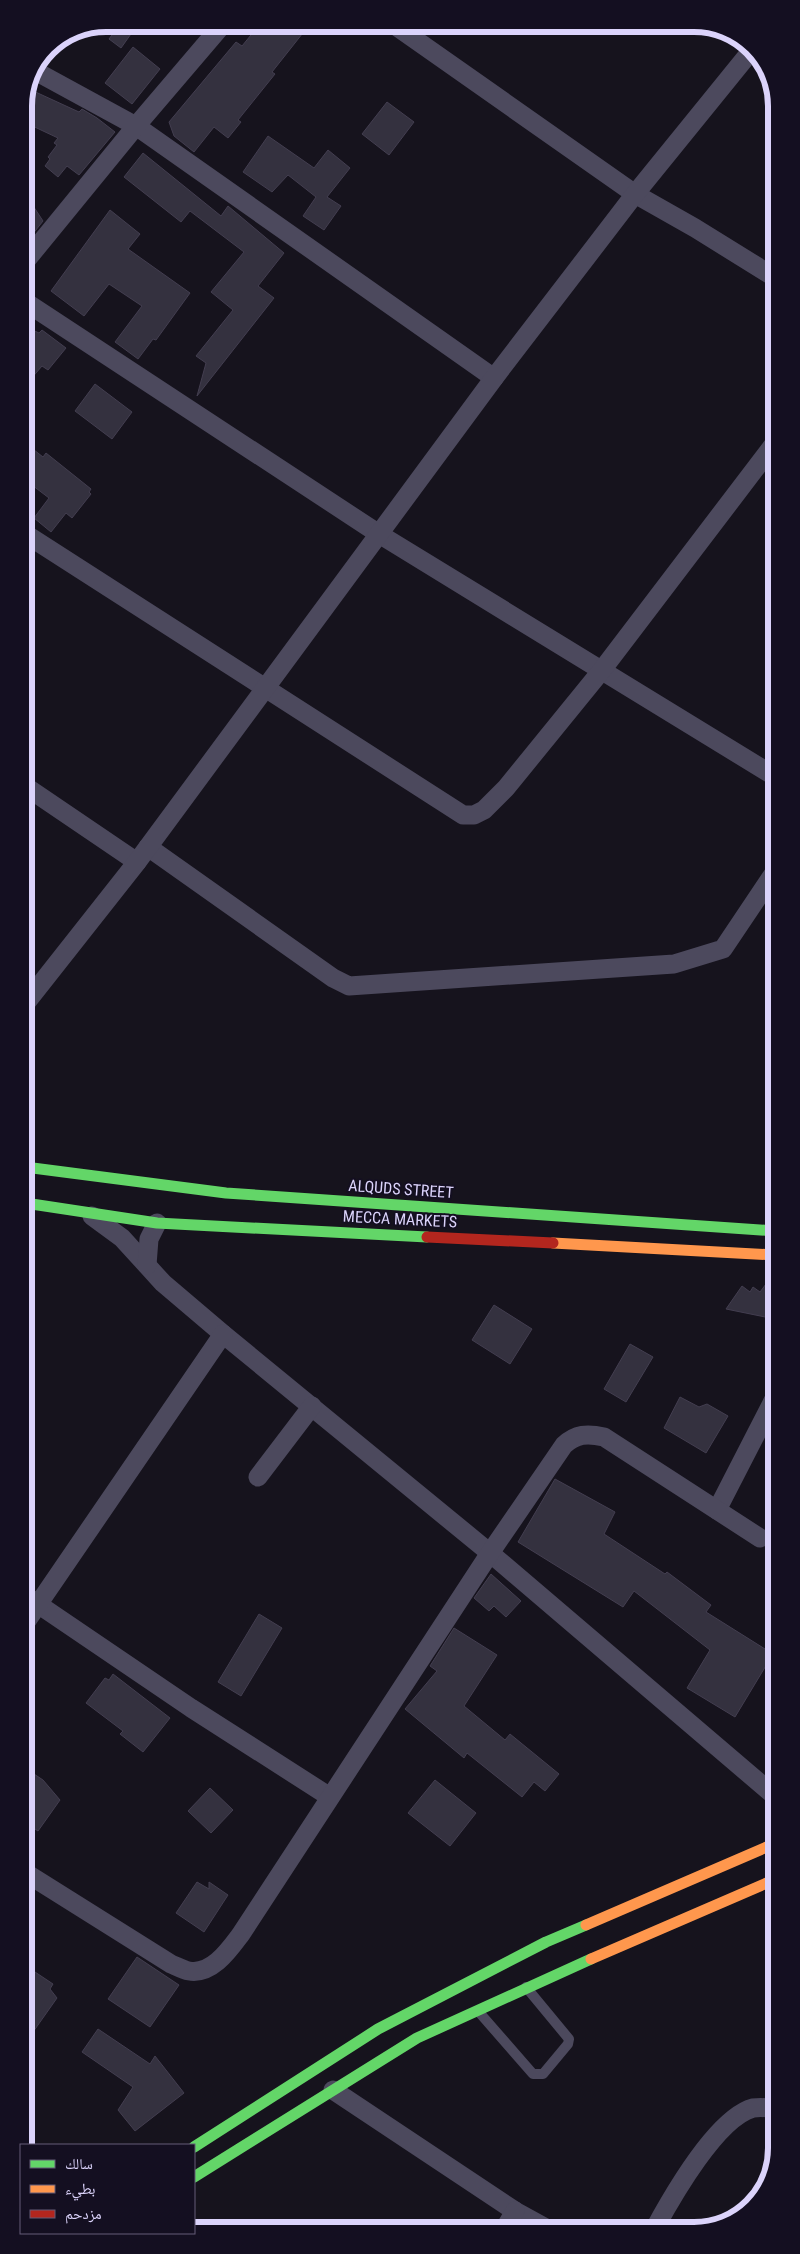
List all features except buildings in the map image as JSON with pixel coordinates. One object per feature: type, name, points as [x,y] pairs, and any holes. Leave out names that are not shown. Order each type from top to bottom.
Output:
[{"type":"main road","name":"ALQUDS STREET","points":[[32,1168],[226,1193],[767,1231]]},
{"type":"main road","name":"MECCA MARKETS","points":[[32,1204],[157,1223],[768,1255]]},
{"type":"main road","points":[[195,2146],[387,2025],[546,1942],[768,1846]]},
{"type":"main road","points":[[195,2176],[417,2038],[525,1986],[768,1882]]},
{"type":"street","points":[[33,252],[215,33]]},
{"type":"street","points":[[406,33],[635,194],[695,228],[768,273]]},
{"type":"street","points":[[33,994],[143,855],[494,378],[635,194],[747,56]]},
{"type":"street","points":[[40,74],[136,126],[494,378]]},
{"type":"street","points":[[33,308],[379,534],[768,772]]},
{"type":"street","points":[[33,539],[463,815],[474,815],[484,810],[506,788],[602,670],[768,452]]},
{"type":"street","points":[[33,790],[143,855],[333,978],[349,986],[674,964],[723,950],[768,883]]},
{"type":"street","points":[[87,1212],[122,1238],[163,1283],[223,1334],[490,1553],[768,1790]]},
{"type":"street","points":[[147,1265],[149,1239],[157,1223]]},
{"type":"street","points":[[32,1600],[223,1334]]},
{"type":"street","points":[[258,1477],[312,1406]]},
{"type":"street","points":[[717,1510],[768,1411]]},
{"type":"street","points":[[32,1877],[171,1964],[190,1971],[203,1970],[216,1962],[228,1952],[241,1934],[490,1553],[564,1445],[572,1438],[591,1434],[604,1437],[760,1538]]},
{"type":"street","points":[[32,1600],[191,1708],[330,1797]]},
{"type":"street","points":[[333,2090],[515,2211],[535,2222]]},
{"type":"street","points":[[659,2222],[695,2163],[712,2141],[736,2116],[754,2108],[768,2108]]},
{"type":"street","points":[[509,2222],[515,2211]]},
{"type":"lane","points":[[476,2010],[534,2074],[543,2074],[568,2044],[569,2039],[525,1986]]},
{"type":"traffic: fast","points":[[32,1168],[226,1193],[768,1231]]},
{"type":"traffic: fast","points":[[32,1204],[157,1223],[427,1237]]},
{"type":"traffic: fast","points":[[195,2146],[378,2029],[546,1942],[586,1925]]},
{"type":"traffic: fast","points":[[195,2176],[417,2038],[591,1959]]},
{"type":"traffic: slow","points":[[553,1243],[768,1255]]},
{"type":"traffic: slow","points":[[586,1925],[768,1846]]},
{"type":"traffic: slow","points":[[591,1959],[768,1882]]},
{"type":"traffic: jam","points":[[427,1237],[553,1243]]}]
